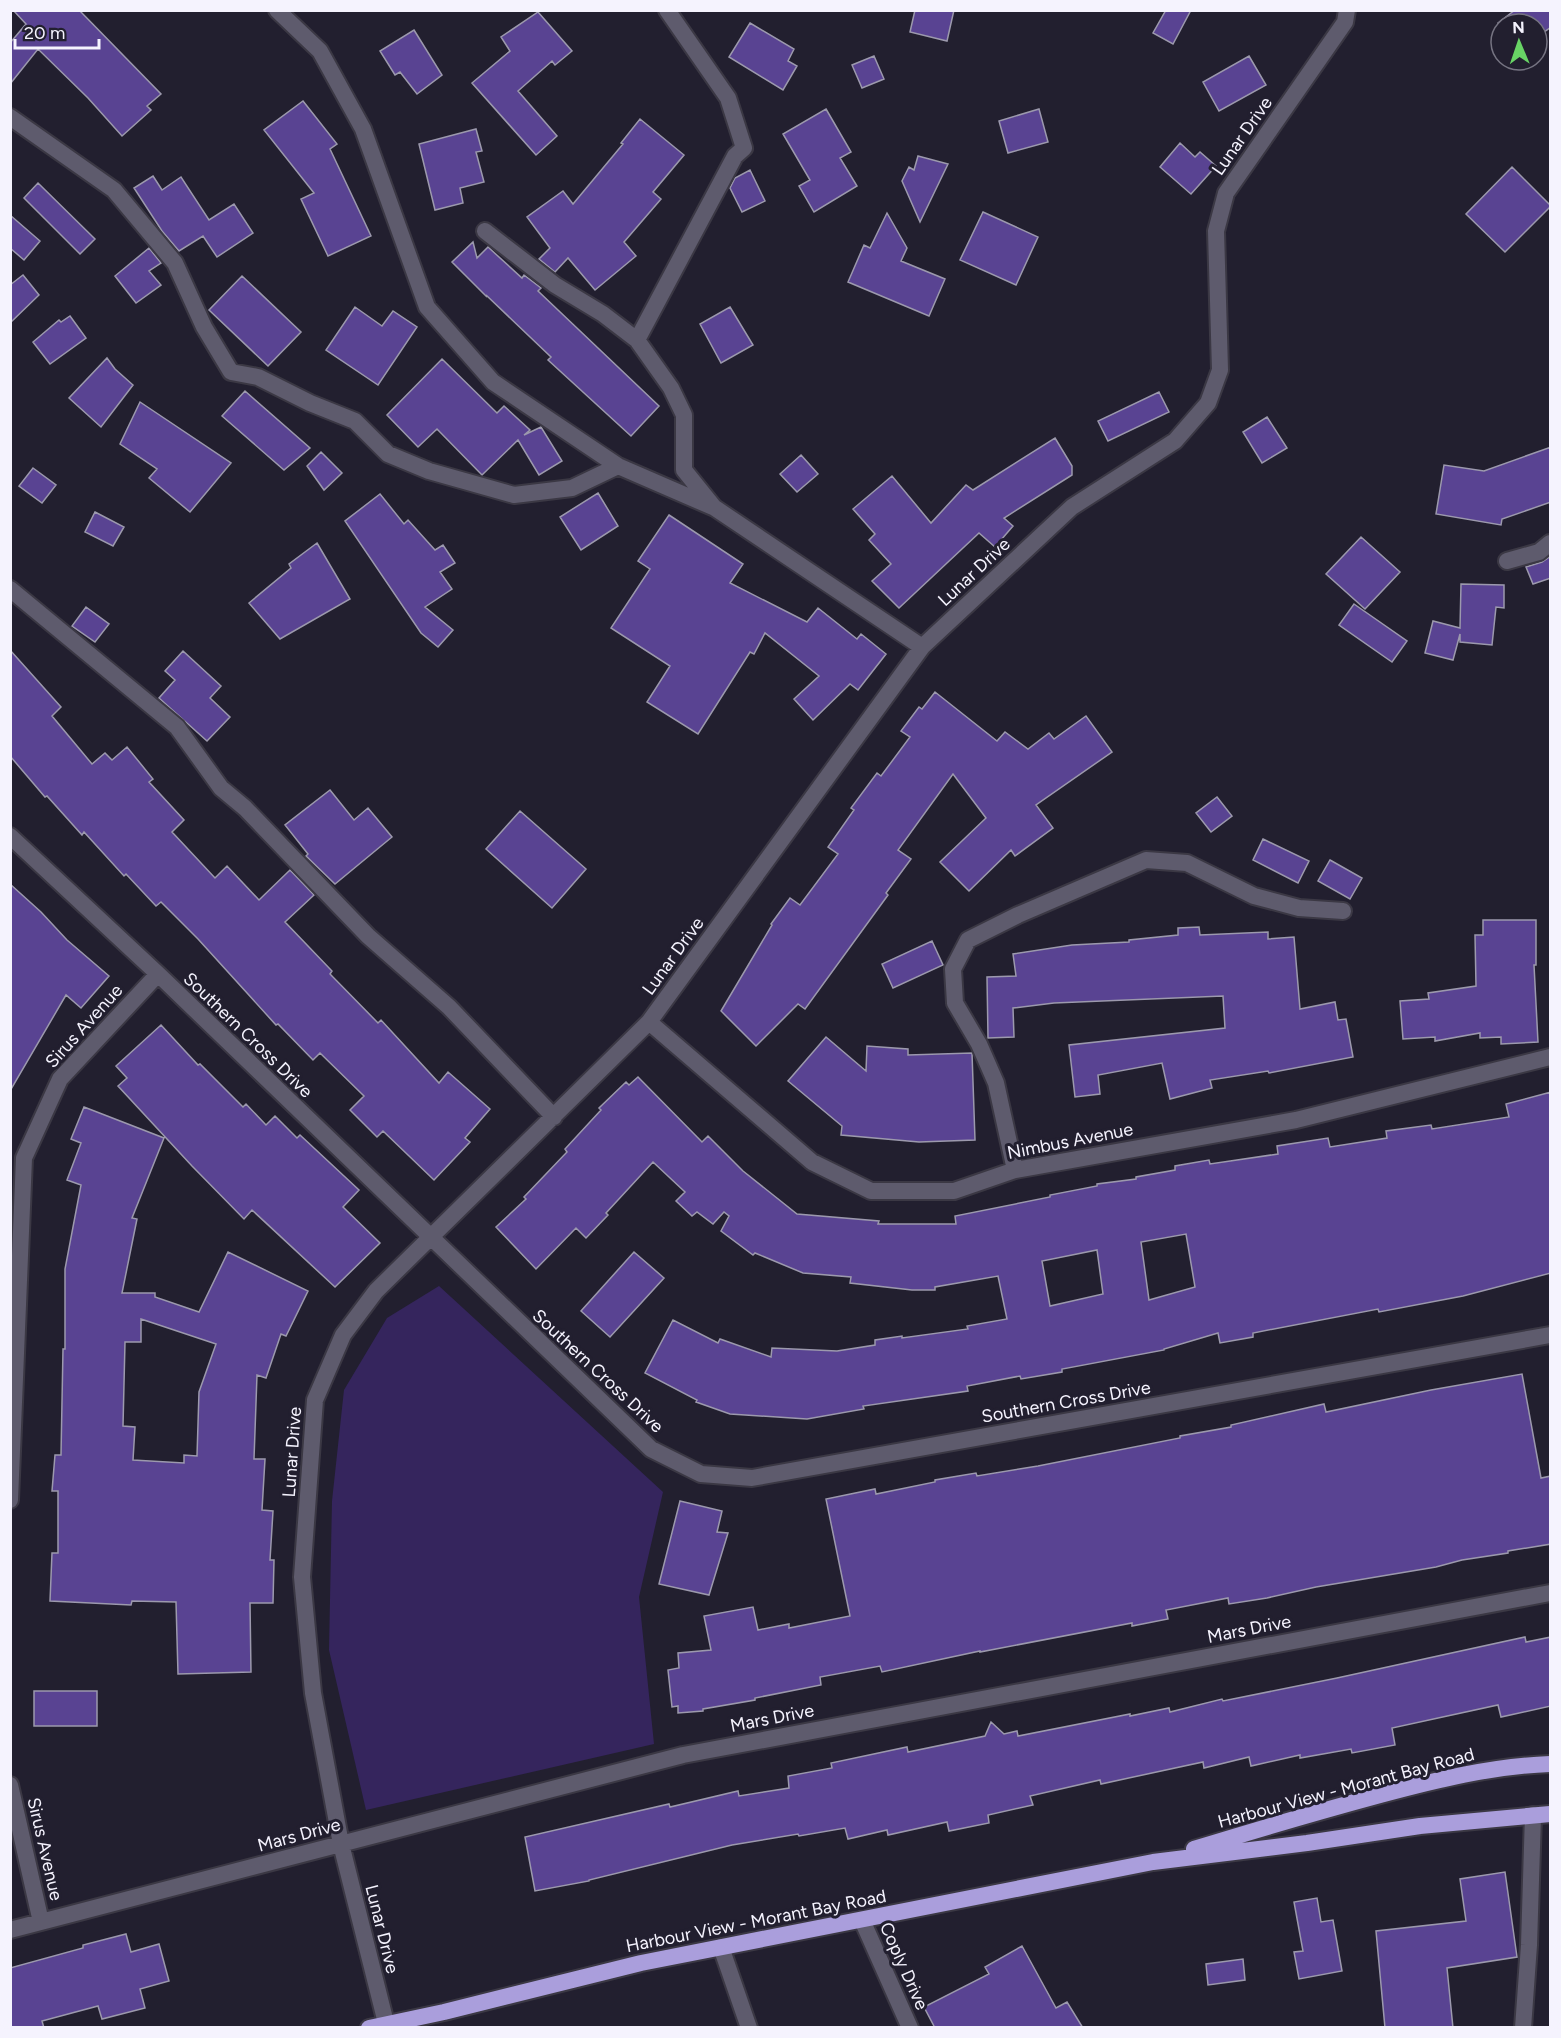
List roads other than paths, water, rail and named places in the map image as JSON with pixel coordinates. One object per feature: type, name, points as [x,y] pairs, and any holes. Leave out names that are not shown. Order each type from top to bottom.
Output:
[{"type":"highway","name":"Harbour View - Morant Bay Road","points":[[1153,1862],[1309,1814],[1453,1776],[1517,1765],[1551,1764]]},
{"type":"highway","name":"Harbour View - Morant Bay Road","points":[[369,2028],[630,1966],[1153,1862],[1420,1826],[1551,1814]]},
{"type":"street","points":[[277,10],[320,51],[363,129],[427,307],[493,382],[618,466],[715,508],[922,647]]},
{"type":"street","points":[[637,340],[686,244],[735,156],[744,148],[728,98],[667,10]]},
{"type":"street","name":"Lunar Drive","points":[[386,2023],[341,1844],[313,1693],[302,1577],[315,1400],[343,1335],[376,1291],[649,1022],[922,647],[1072,507],[1175,441],[1208,403],[1220,370],[1216,231],[1226,193],[1346,22],[1347,10]]},
{"type":"street","points":[[10,117],[114,190],[175,263],[204,327],[231,372],[258,377],[355,422],[388,454],[429,471],[514,495],[572,488],[618,466]]},
{"type":"street","points":[[485,231],[555,285],[603,314],[637,340],[671,388],[684,415],[684,470],[715,508]]},
{"type":"street","points":[[1507,561],[1539,552],[1551,543]]},
{"type":"street","points":[[10,589],[177,727],[221,788],[244,808],[368,936],[449,1006],[554,1117]]},
{"type":"street","name":"Southern Cross Drive","points":[[10,836],[158,974],[651,1449],[701,1474],[752,1478],[1551,1335]]},
{"type":"street","points":[[1015,1170],[996,1083],[979,1044],[956,1003],[953,969],[968,940],[1018,915],[1146,860],[1187,863],[1254,896],[1299,908],[1343,911]]},
{"type":"street","name":"Sirus Avenue","points":[[10,1500],[24,1158],[60,1079],[158,974]]},
{"type":"street","name":"Nimbus Avenue","points":[[649,1022],[812,1162],[871,1191],[954,1191],[1015,1170],[1296,1120],[1551,1056]]},
{"type":"street","name":"Mars Drive","points":[[10,1930],[683,1755],[1551,1593]]},
{"type":"street","name":"Sirus Avenue","points":[[10,1785],[41,1922]]},
{"type":"street","points":[[1523,2028],[1529,1945],[1533,1815]]},
{"type":"street","name":"Coply Drive","points":[[862,1920],[910,2028]]},
{"type":"street","points":[[722,1947],[749,2028]]}]
